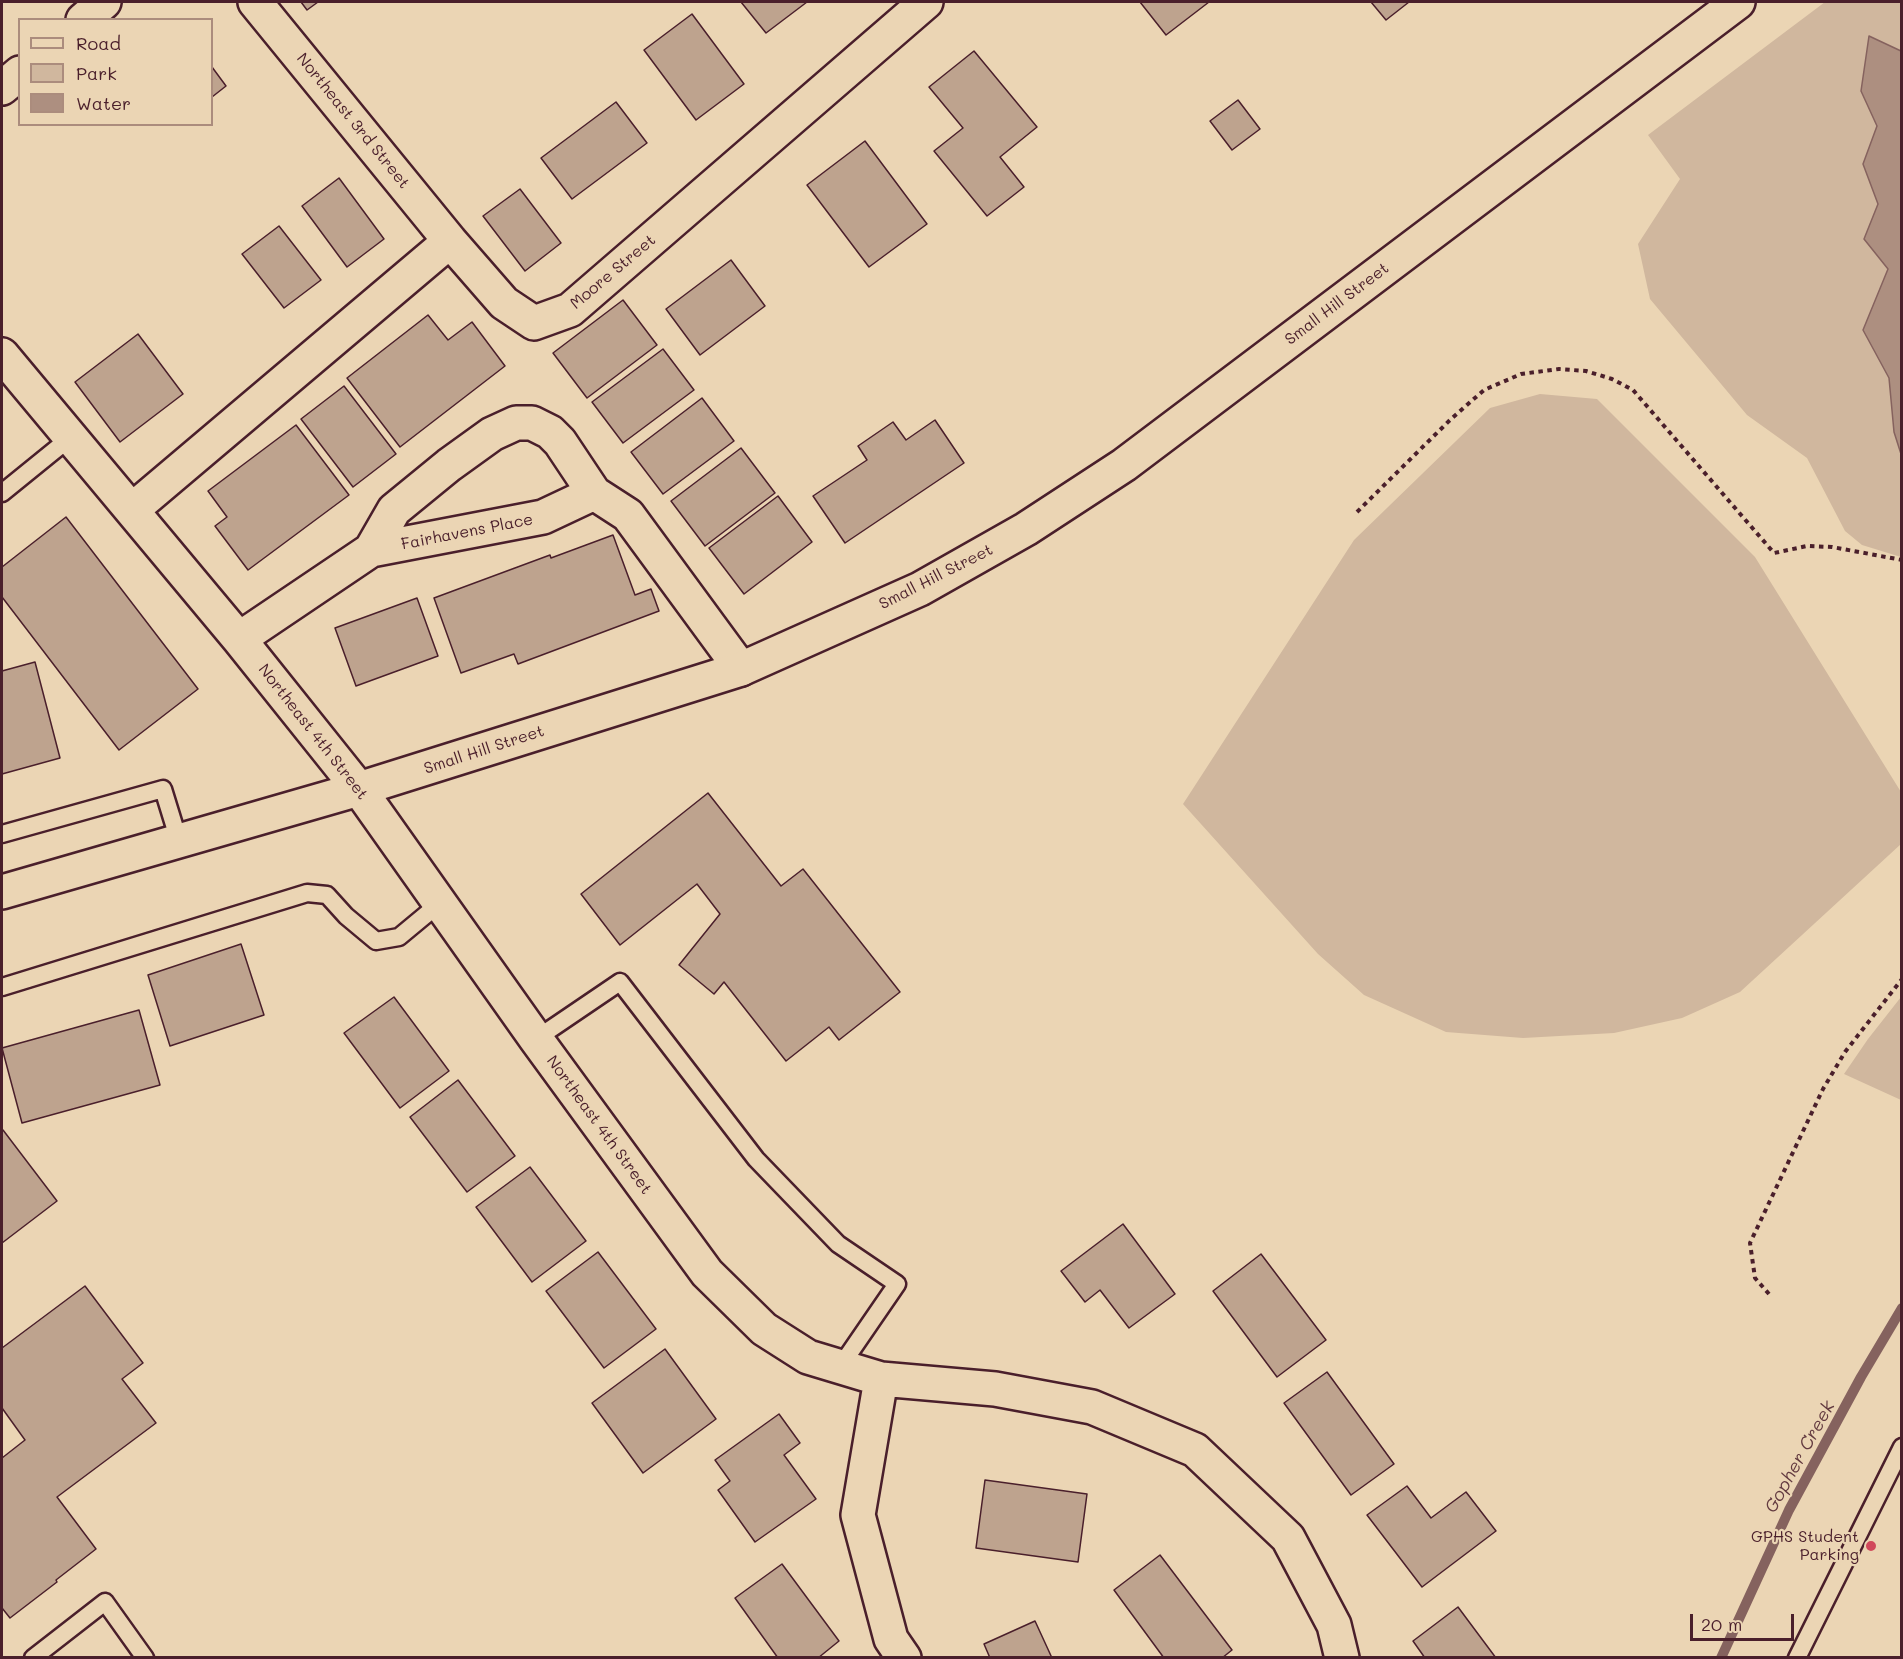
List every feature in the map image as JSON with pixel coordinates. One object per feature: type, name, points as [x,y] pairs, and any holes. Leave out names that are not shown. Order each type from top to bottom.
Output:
[{"type":"street","points":[[85,18],[104,2]]},
{"type":"street","name":"Northeast 3rd Street","points":[[255,2],[450,241]]},
{"type":"street","name":"Moore Street","points":[[450,241],[504,303],[534,322],[570,310],[926,2]]},
{"type":"street","name":"Small Hill Street","points":[[2,892],[359,789],[741,669],[920,589],[1026,529],[1125,465],[1738,2]]},
{"type":"street","points":[[2,88],[18,75]]},
{"type":"street","points":[[132,510],[450,241]]},
{"type":"street","name":"Northeast 4th Street","points":[[2,354],[239,639],[359,789],[536,1040],[707,1274],[764,1329],[808,1357],[881,1379],[995,1389],[1092,1407],[1195,1450],[1288,1538],[1334,1625],[1342,1658]]},
{"type":"street","points":[[371,550],[394,510],[448,465],[492,434],[516,423],[532,423],[550,432],[560,442],[594,493],[628,515],[741,669]]},
{"type":"street","name":"Fairhavens Place","points":[[239,639],[371,550],[543,517],[594,493]]},
{"type":"street","points":[[881,1379],[858,1515],[891,1639],[904,1658]]},
{"type":"lane","points":[[2,493],[71,437]]},
{"type":"lane","points":[[2,834],[163,789],[179,841]]},
{"type":"lane","points":[[2,987],[307,893],[327,895],[346,916],[376,941],[399,937],[440,903]]},
{"type":"lane","points":[[536,1040],[620,982],[756,1159],[837,1244],[897,1284],[840,1367]]},
{"type":"lane","points":[[1797,1658],[1902,1447]]},
{"type":"lane","points":[[33,1658],[105,1602],[145,1658]]},
{"type":"path","points":[[1357,512],[1451,419],[1484,390],[1521,374],[1559,369],[1586,371],[1633,390],[1774,553],[1807,546],[1832,547],[1902,560]]},
{"type":"path","points":[[1769,1294],[1755,1278],[1750,1243],[1823,1089],[1845,1052],[1902,979]]},
{"type":"green space","points":[[1825,2],[1901,2],[1901,557],[1862,545],[1845,531],[1807,458],[1747,415],[1650,299],[1638,244],[1680,179],[1648,135]]},
{"type":"green space","points":[[1540,394],[1597,399],[1755,557],[1901,792],[1901,844],[1740,992],[1682,1018],[1614,1033],[1523,1038],[1446,1032],[1364,995],[1318,954],[1183,804],[1354,540],[1490,408]]},
{"type":"green space","points":[[1901,997],[1901,1100],[1844,1074]]},
{"type":"water","points":[[1869,36],[1901,51],[1901,454],[1894,432],[1889,378],[1863,330],[1888,269],[1864,239],[1878,204],[1863,164],[1877,126],[1861,91]]},
{"type":"building","points":[[301,2],[318,2],[307,10]]},
{"type":"building","points":[[741,2],[807,2],[766,33]]},
{"type":"building","points":[[1140,2],[1209,2],[1166,35]]},
{"type":"building","points":[[1371,2],[1409,2],[1386,20]]},
{"type":"building","points":[[692,14],[744,84],[696,120],[644,50]]},
{"type":"building","points":[[974,51],[1037,127],[1000,157],[1024,187],[987,216],[934,151],[963,128],[929,87]]},
{"type":"building","points":[[213,68],[226,86],[213,96]]},
{"type":"building","points":[[1238,100],[1260,129],[1232,150],[1210,121]]},
{"type":"building","points":[[616,102],[647,143],[572,199],[541,158]]},
{"type":"building","points":[[865,141],[927,224],[869,267],[807,185]]},
{"type":"building","points":[[339,178],[384,239],[347,267],[302,206]]},
{"type":"building","points":[[520,189],[561,243],[525,271],[483,216]]},
{"type":"building","points":[[279,226],[321,280],[284,308],[242,254]]},
{"type":"building","points":[[731,260],[765,306],[700,355],[666,309]]},
{"type":"building","points":[[623,300],[657,345],[587,398],[553,353]]},
{"type":"building","points":[[428,315],[448,340],[472,322],[505,366],[400,447],[347,378]]},
{"type":"building","points":[[138,334],[183,394],[120,442],[75,382]]},
{"type":"building","points":[[663,349],[694,390],[623,443],[592,402]]},
{"type":"building","points":[[344,386],[396,454],[353,487],[301,419]]},
{"type":"building","points":[[702,398],[734,441],[663,494],[631,452]]},
{"type":"building","points":[[935,420],[964,463],[845,543],[813,496],[867,460],[858,446],[893,422],[906,440]]},
{"type":"building","points":[[296,425],[349,495],[248,570],[215,526],[227,517],[208,491]]},
{"type":"building","points":[[741,448],[775,493],[705,546],[671,501]]},
{"type":"building","points":[[778,496],[812,542],[744,594],[709,548]]},
{"type":"building","points":[[66,517],[198,689],[119,750],[2,597],[2,567]]},
{"type":"building","points":[[613,535],[635,595],[651,589],[659,611],[518,664],[514,654],[461,673],[434,598],[550,555],[551,558]]},
{"type":"building","points":[[417,598],[438,656],[356,686],[335,628]]},
{"type":"building","points":[[35,662],[60,758],[2,774],[2,671]]},
{"type":"building","points":[[708,793],[781,886],[803,869],[900,992],[839,1040],[829,1027],[786,1061],[724,982],[714,994],[679,965],[720,914],[697,884],[620,945],[581,894]]},
{"type":"building","points":[[241,944],[264,1015],[170,1046],[148,975]]},
{"type":"building","points":[[394,997],[449,1071],[400,1108],[344,1033]]},
{"type":"building","points":[[139,1010],[160,1085],[22,1123],[2,1048]]},
{"type":"building","points":[[458,1080],[515,1156],[467,1192],[410,1117]]},
{"type":"building","points":[[2,1131],[57,1201],[2,1243]]},
{"type":"building","points":[[530,1167],[586,1241],[532,1282],[476,1207]]},
{"type":"building","points":[[1123,1224],[1175,1294],[1129,1328],[1100,1290],[1085,1302],[1061,1271]]},
{"type":"building","points":[[598,1252],[656,1329],[604,1368],[546,1291]]},
{"type":"building","points":[[1261,1254],[1326,1340],[1277,1377],[1213,1291]]},
{"type":"building","points":[[85,1286],[143,1363],[122,1379],[156,1423],[57,1497],[96,1549],[10,1618],[2,1608],[2,1458],[25,1440],[2,1408],[2,1348]]},
{"type":"building","points":[[665,1349],[716,1419],[643,1473],[592,1403]]},
{"type":"building","points":[[1327,1372],[1394,1464],[1351,1495],[1284,1403]]},
{"type":"building","points":[[779,1414],[800,1443],[784,1455],[816,1499],[755,1542],[718,1490],[730,1481],[715,1460]]},
{"type":"building","points":[[985,1480],[1087,1494],[1078,1562],[976,1548]]},
{"type":"building","points":[[1407,1486],[1431,1518],[1466,1492],[1496,1531],[1422,1587],[1367,1515]]},
{"type":"building","points":[[1160,1555],[1232,1650],[1222,1658],[1164,1658],[1114,1590]]},
{"type":"building","points":[[782,1564],[839,1641],[818,1658],[778,1658],[735,1598]]},
{"type":"building","points":[[1458,1607],[1496,1658],[1425,1658],[1413,1641]]},
{"type":"building","points":[[1035,1621],[1052,1658],[990,1658],[984,1644]]},
{"type":"waterway","name":"Gopher Creek","points":[[1721,1658],[1789,1510],[1861,1377],[1902,1308]]},
{"type":"place","name":"GPHS Student Parking","points":[[1871,1546]]}]
